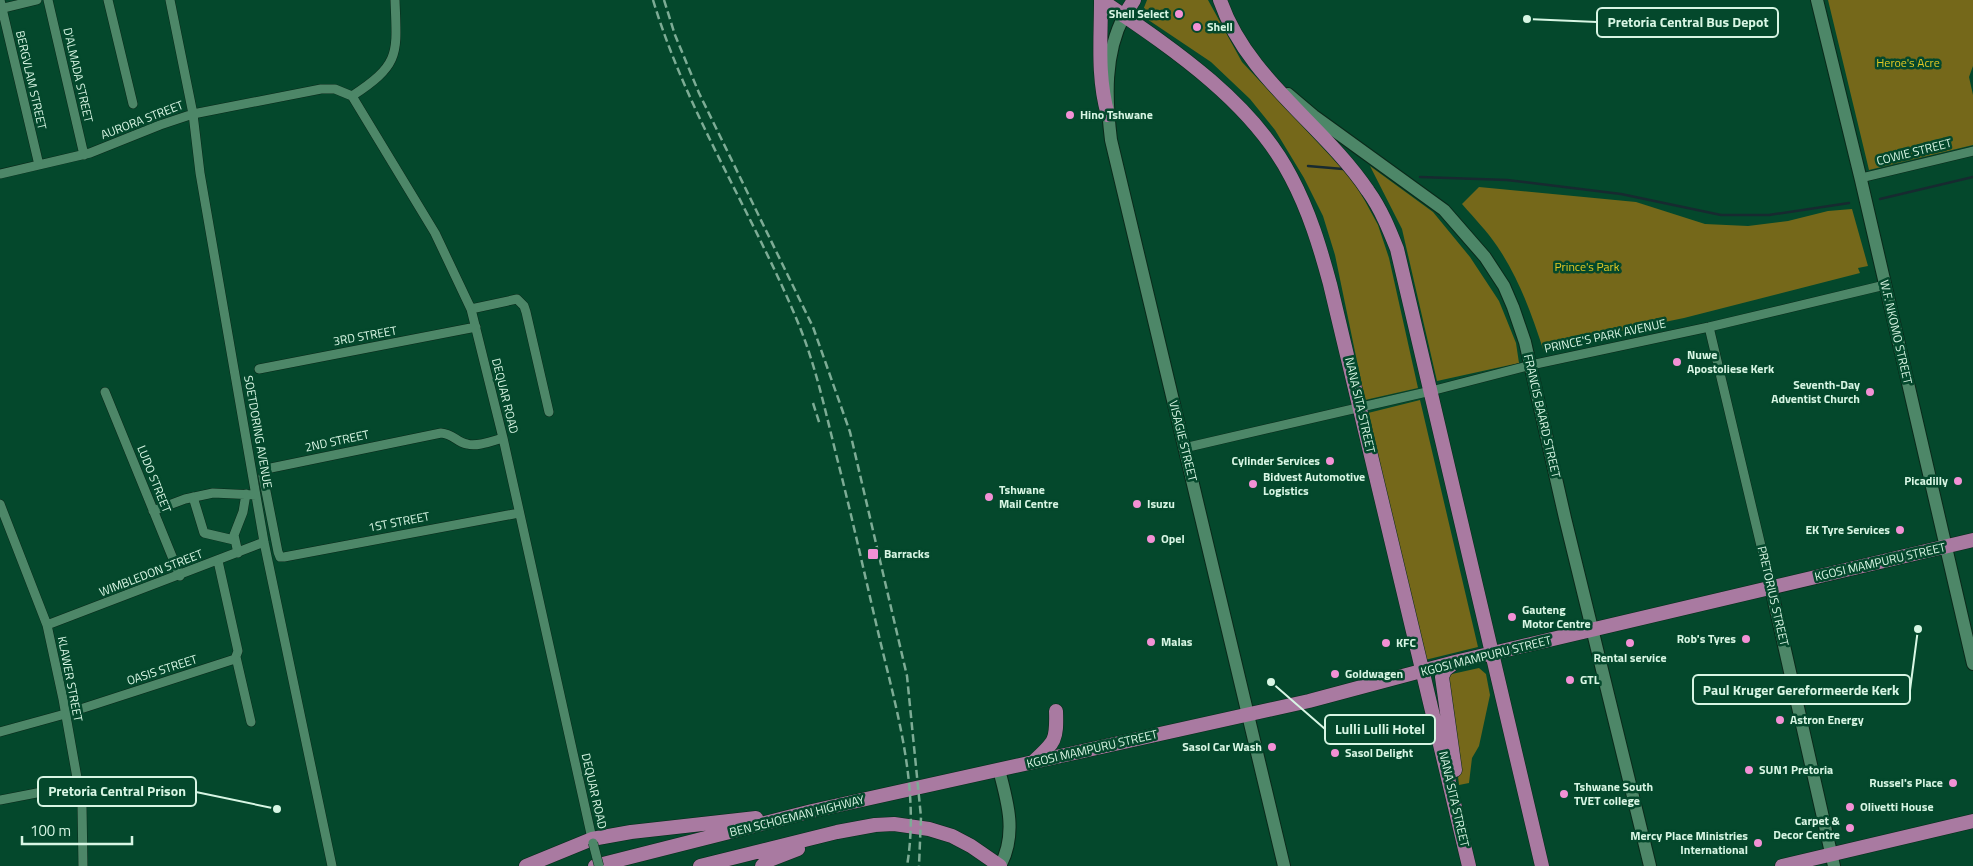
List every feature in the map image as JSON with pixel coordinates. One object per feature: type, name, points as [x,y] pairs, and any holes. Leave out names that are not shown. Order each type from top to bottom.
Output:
[{"type":"main road","points":[[1101,0],[1099,52],[1103,96],[1108,115]]},
{"type":"main road","name":"NANA SITA STREET","points":[[1101,0],[1207,78],[1237,105],[1259,128],[1291,175],[1306,208],[1318,241],[1330,284],[1469,866]]},
{"type":"main road","points":[[1124,16],[1134,0]]},
{"type":"main road","points":[[1220,0],[1235,35],[1261,72],[1322,136],[1368,190],[1397,249],[1542,866]]},
{"type":"main road","name":"KGOSI MAMPURU STREET","points":[[999,770],[1249,715],[1423,672],[1456,662],[1973,540]]},
{"type":"main road","points":[[1456,662],[1443,673],[1442,681],[1454,766],[1459,823]]},
{"type":"main road","points":[[1033,762],[1054,742],[1056,711]]},
{"type":"main road","name":"BEN SCHOEMAN HIGHWAY","points":[[595,866],[799,814],[999,770]]},
{"type":"main road","points":[[526,866],[593,841],[631,832],[799,814]]},
{"type":"main road","points":[[1782,866],[1833,860],[1973,821]]},
{"type":"main road","name":"BEN SCHOEMAN HIGHWAY","points":[[700,866],[795,842],[875,825],[894,824],[952,836],[971,846],[1000,866]]},
{"type":"main road","points":[[762,866],[781,855],[875,825]]},
{"type":"street","points":[[1,6],[37,0]]},
{"type":"street","name":"D'ALMADA STREET","points":[[48,0],[84,155]]},
{"type":"street","points":[[108,0],[132,104]]},
{"type":"street","name":"SOETDORING AVENUE","points":[[170,0],[193,114],[200,173],[251,494],[264,542],[332,866]]},
{"type":"street","points":[[352,96],[374,82],[389,65],[394,54],[397,45],[395,0]]},
{"type":"street","name":"W.F. NKOMO STREET","points":[[1817,0],[1861,179],[1973,664]]},
{"type":"street","name":"BERGVLAM STREET","points":[[1,6],[39,165]]},
{"type":"street","name":"VISAGIE STREET","points":[[1124,16],[1120,24],[1109,67],[1108,115],[1111,140],[1284,866]]},
{"type":"street","name":"FRANCIS BAARD STREET","points":[[1261,72],[1314,116],[1438,205],[1458,224],[1485,257],[1504,286],[1519,321],[1531,365],[1565,518],[1650,866]]},
{"type":"street","name":"AURORA STREET","points":[[0,174],[84,155],[193,114],[321,89],[335,89],[352,96]]},
{"type":"street","name":"DEQUAR ROAD","points":[[352,96],[360,106],[434,233],[471,309],[503,438],[599,866]]},
{"type":"street","name":"COWIE STREET","points":[[1861,179],[1973,151]]},
{"type":"street","name":"PRINCE'S PARK AVENUE","points":[[1184,448],[1360,408],[1531,365],[1709,327],[1886,286]]},
{"type":"street","points":[[471,309],[517,299],[521,302],[526,312],[549,412]]},
{"type":"street","name":"PRETORIUS STREET","points":[[1709,327],[1833,860]]},
{"type":"street","name":"3RD STREET","points":[[259,369],[476,328]]},
{"type":"street","name":"LUDO STREET","points":[[105,392],[180,576]]},
{"type":"street","name":"2ND STREET","points":[[284,557],[280,556],[278,552],[263,476],[266,469],[441,433],[454,436],[461,441],[473,445],[503,438]]},
{"type":"street","points":[[153,511],[193,497],[213,493],[251,494],[236,528],[234,540],[238,553]]},
{"type":"street","points":[[193,497],[204,533],[234,540]]},
{"type":"street","name":"KLAWER STREET","points":[[0,504],[47,625],[78,785],[84,827],[83,866]]},
{"type":"street","name":"1ST STREET","points":[[284,557],[519,513]]},
{"type":"street","name":"WIMBLEDON STREET","points":[[47,625],[180,576],[264,542]]},
{"type":"street","points":[[218,561],[238,651],[236,657],[251,722]]},
{"type":"street","name":"OASIS STREET","points":[[0,732],[65,714],[230,662],[236,657]]},
{"type":"street","points":[[999,770],[1006,793],[1011,829],[1008,845],[1000,866]]},
{"type":"street","points":[[0,800],[78,785]]},
{"type":"green space","points":[[1147,0],[1208,0],[1242,62],[1351,178],[1378,225],[1389,258],[1418,388],[1365,400],[1335,255],[1323,216],[1304,178],[1275,130],[1250,99],[1211,62],[1141,15]]},
{"type":"green space","name":"Heroe's Acre","points":[[1828,0],[1973,0],[1973,66],[1969,77],[1973,95],[1973,145],[1869,170]]},
{"type":"green space","points":[[1370,166],[1433,212],[1470,257],[1499,301],[1516,343],[1519,363],[1437,381],[1402,229]]},
{"type":"green space","name":"Prince's Park","points":[[1479,187],[1636,202],[1705,224],[1748,226],[1788,221],[1828,211],[1852,209],[1868,266],[1858,268],[1860,273],[1684,318],[1606,334],[1544,352],[1530,311],[1505,258],[1493,240],[1462,204]]},
{"type":"green space","points":[[1420,400],[1478,647],[1425,660],[1368,413]]},
{"type":"green space","points":[[1479,668],[1486,674],[1490,695],[1479,746],[1472,758],[1469,783],[1459,785],[1447,681],[1448,676],[1452,674]]},
{"type":"waterway","points":[[1308,166],[1343,169]]},
{"type":"waterway","points":[[1420,177],[1507,180],[1621,194],[1721,215],[1769,215],[1849,203]]},
{"type":"waterway","points":[[1880,199],[1973,177]]},
{"type":"railway","points":[[653,0],[685,85],[703,126],[783,288],[807,345],[817,377],[905,750],[911,808],[907,866]]},
{"type":"railway","points":[[664,0],[675,35],[699,93],[813,327],[850,432],[907,676],[921,817],[919,866]]},
{"type":"railway","points":[[813,403],[820,425]]},
{"type":"place","name":"Shell Select","points":[[1179,14]]},
{"type":"place","name":"Pretoria Central Bus Depot","points":[[1527,19]]},
{"type":"place","name":"Shell","points":[[1197,27]]},
{"type":"place","name":"Hino Tshwane","points":[[1070,115]]},
{"type":"place","name":"Nuwe Apostoliese Kerk","points":[[1677,362]]},
{"type":"place","name":"Seventh-Day Adventist Church","points":[[1870,392]]},
{"type":"place","name":"Cylinder Services","points":[[1330,461]]},
{"type":"place","name":"Picadilly","points":[[1958,481]]},
{"type":"place","name":"Bidvest Automotive Logistics","points":[[1253,484]]},
{"type":"place","name":"Tshwane Mail Centre","points":[[989,497]]},
{"type":"place","name":"Isuzu","points":[[1137,504]]},
{"type":"place","name":"EK Tyre Services","points":[[1900,530]]},
{"type":"place","name":"Opel","points":[[1151,539]]},
{"type":"place","name":"Barracks","points":[[873,554]]},
{"type":"place","name":"Gauteng Motor Centre","points":[[1512,617]]},
{"type":"place","name":"Paul Kruger Gereformeerde Kerk","points":[[1918,629]]},
{"type":"place","name":"Rob's Tyres","points":[[1746,639]]},
{"type":"place","name":"Malas","points":[[1151,642]]},
{"type":"place","name":"KFC","points":[[1386,643]]},
{"type":"place","name":"Rental service","points":[[1630,643]]},
{"type":"place","name":"Goldwagen","points":[[1335,674]]},
{"type":"place","name":"GTL","points":[[1570,680]]},
{"type":"place","name":"Lulli Lulli Hotel","points":[[1271,682]]},
{"type":"place","name":"Astron Energy","points":[[1780,720]]},
{"type":"place","name":"Sasol Car Wash","points":[[1272,747]]},
{"type":"place","name":"Sasol Delight","points":[[1335,753]]},
{"type":"place","name":"SUN1 Pretoria","points":[[1749,770]]},
{"type":"place","name":"Russel's Place","points":[[1953,783]]},
{"type":"place","name":"Tshwane South TVET college","points":[[1564,794]]},
{"type":"place","name":"Olivetti House","points":[[1850,807]]},
{"type":"place","name":"Pretoria Central Prison","points":[[277,809]]},
{"type":"place","name":"Carpet & Decor Centre","points":[[1850,828]]},
{"type":"place","name":"Mercy Place Ministries International","points":[[1758,843]]}]
